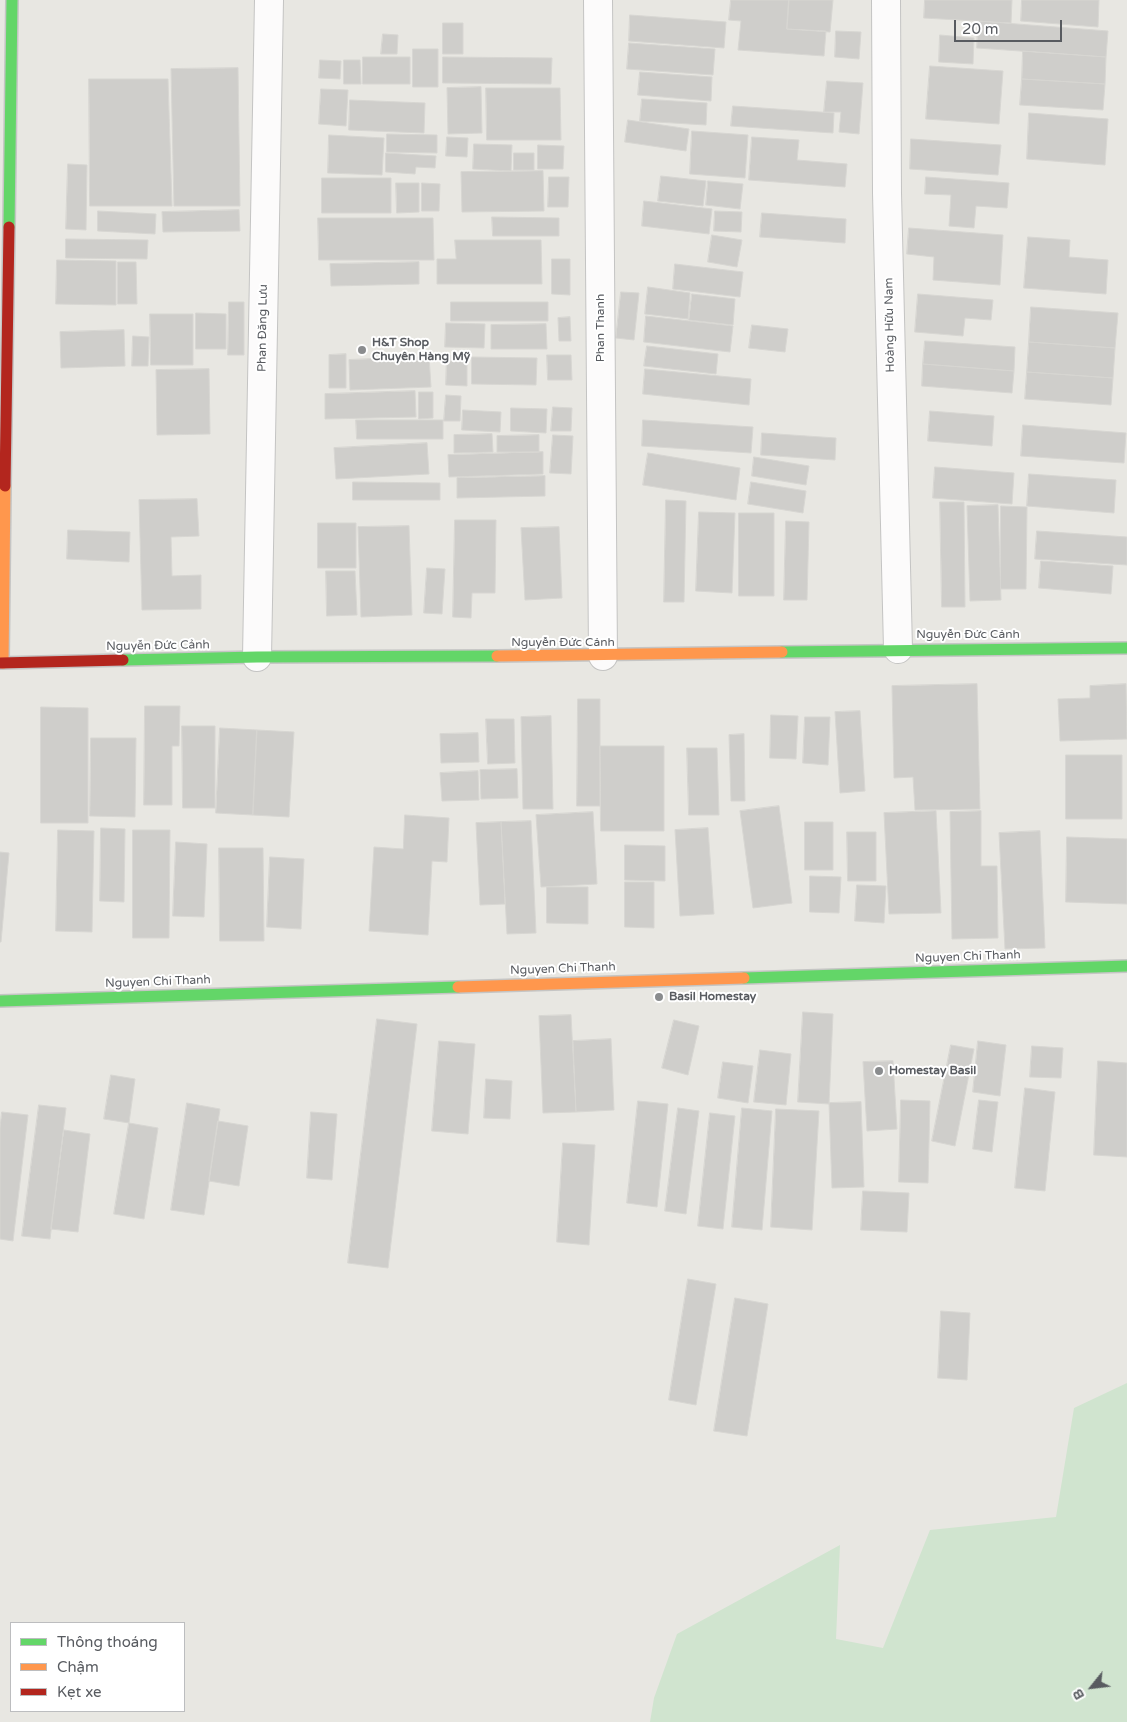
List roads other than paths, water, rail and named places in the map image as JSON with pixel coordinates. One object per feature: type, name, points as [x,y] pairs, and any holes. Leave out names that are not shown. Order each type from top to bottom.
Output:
[{"type":"street","points":[[2,663],[12,0]]},
{"type":"street","name":"Phan Đăng Lưu","points":[[257,657],[269,0]]},
{"type":"street","name":"Phan Thanh","points":[[598,0],[603,656]]},
{"type":"street","name":"Hoàng Hữu Nam","points":[[886,0],[887,193],[898,649]]},
{"type":"street","name":"Nguyễn Đức Cảnh","points":[[2,663],[257,657],[603,656],[898,649],[1127,648]]},
{"type":"street","name":"Nguyen Chi Thanh","points":[[0,1001],[1127,966]]},
{"type":"place","name":"H&T Shop Chuyên Hàng Mỹ","points":[[362,350]]},
{"type":"place","name":"Basil Homestay","points":[[659,997]]},
{"type":"place","name":"Homestay Basil","points":[[879,1071]]}]
